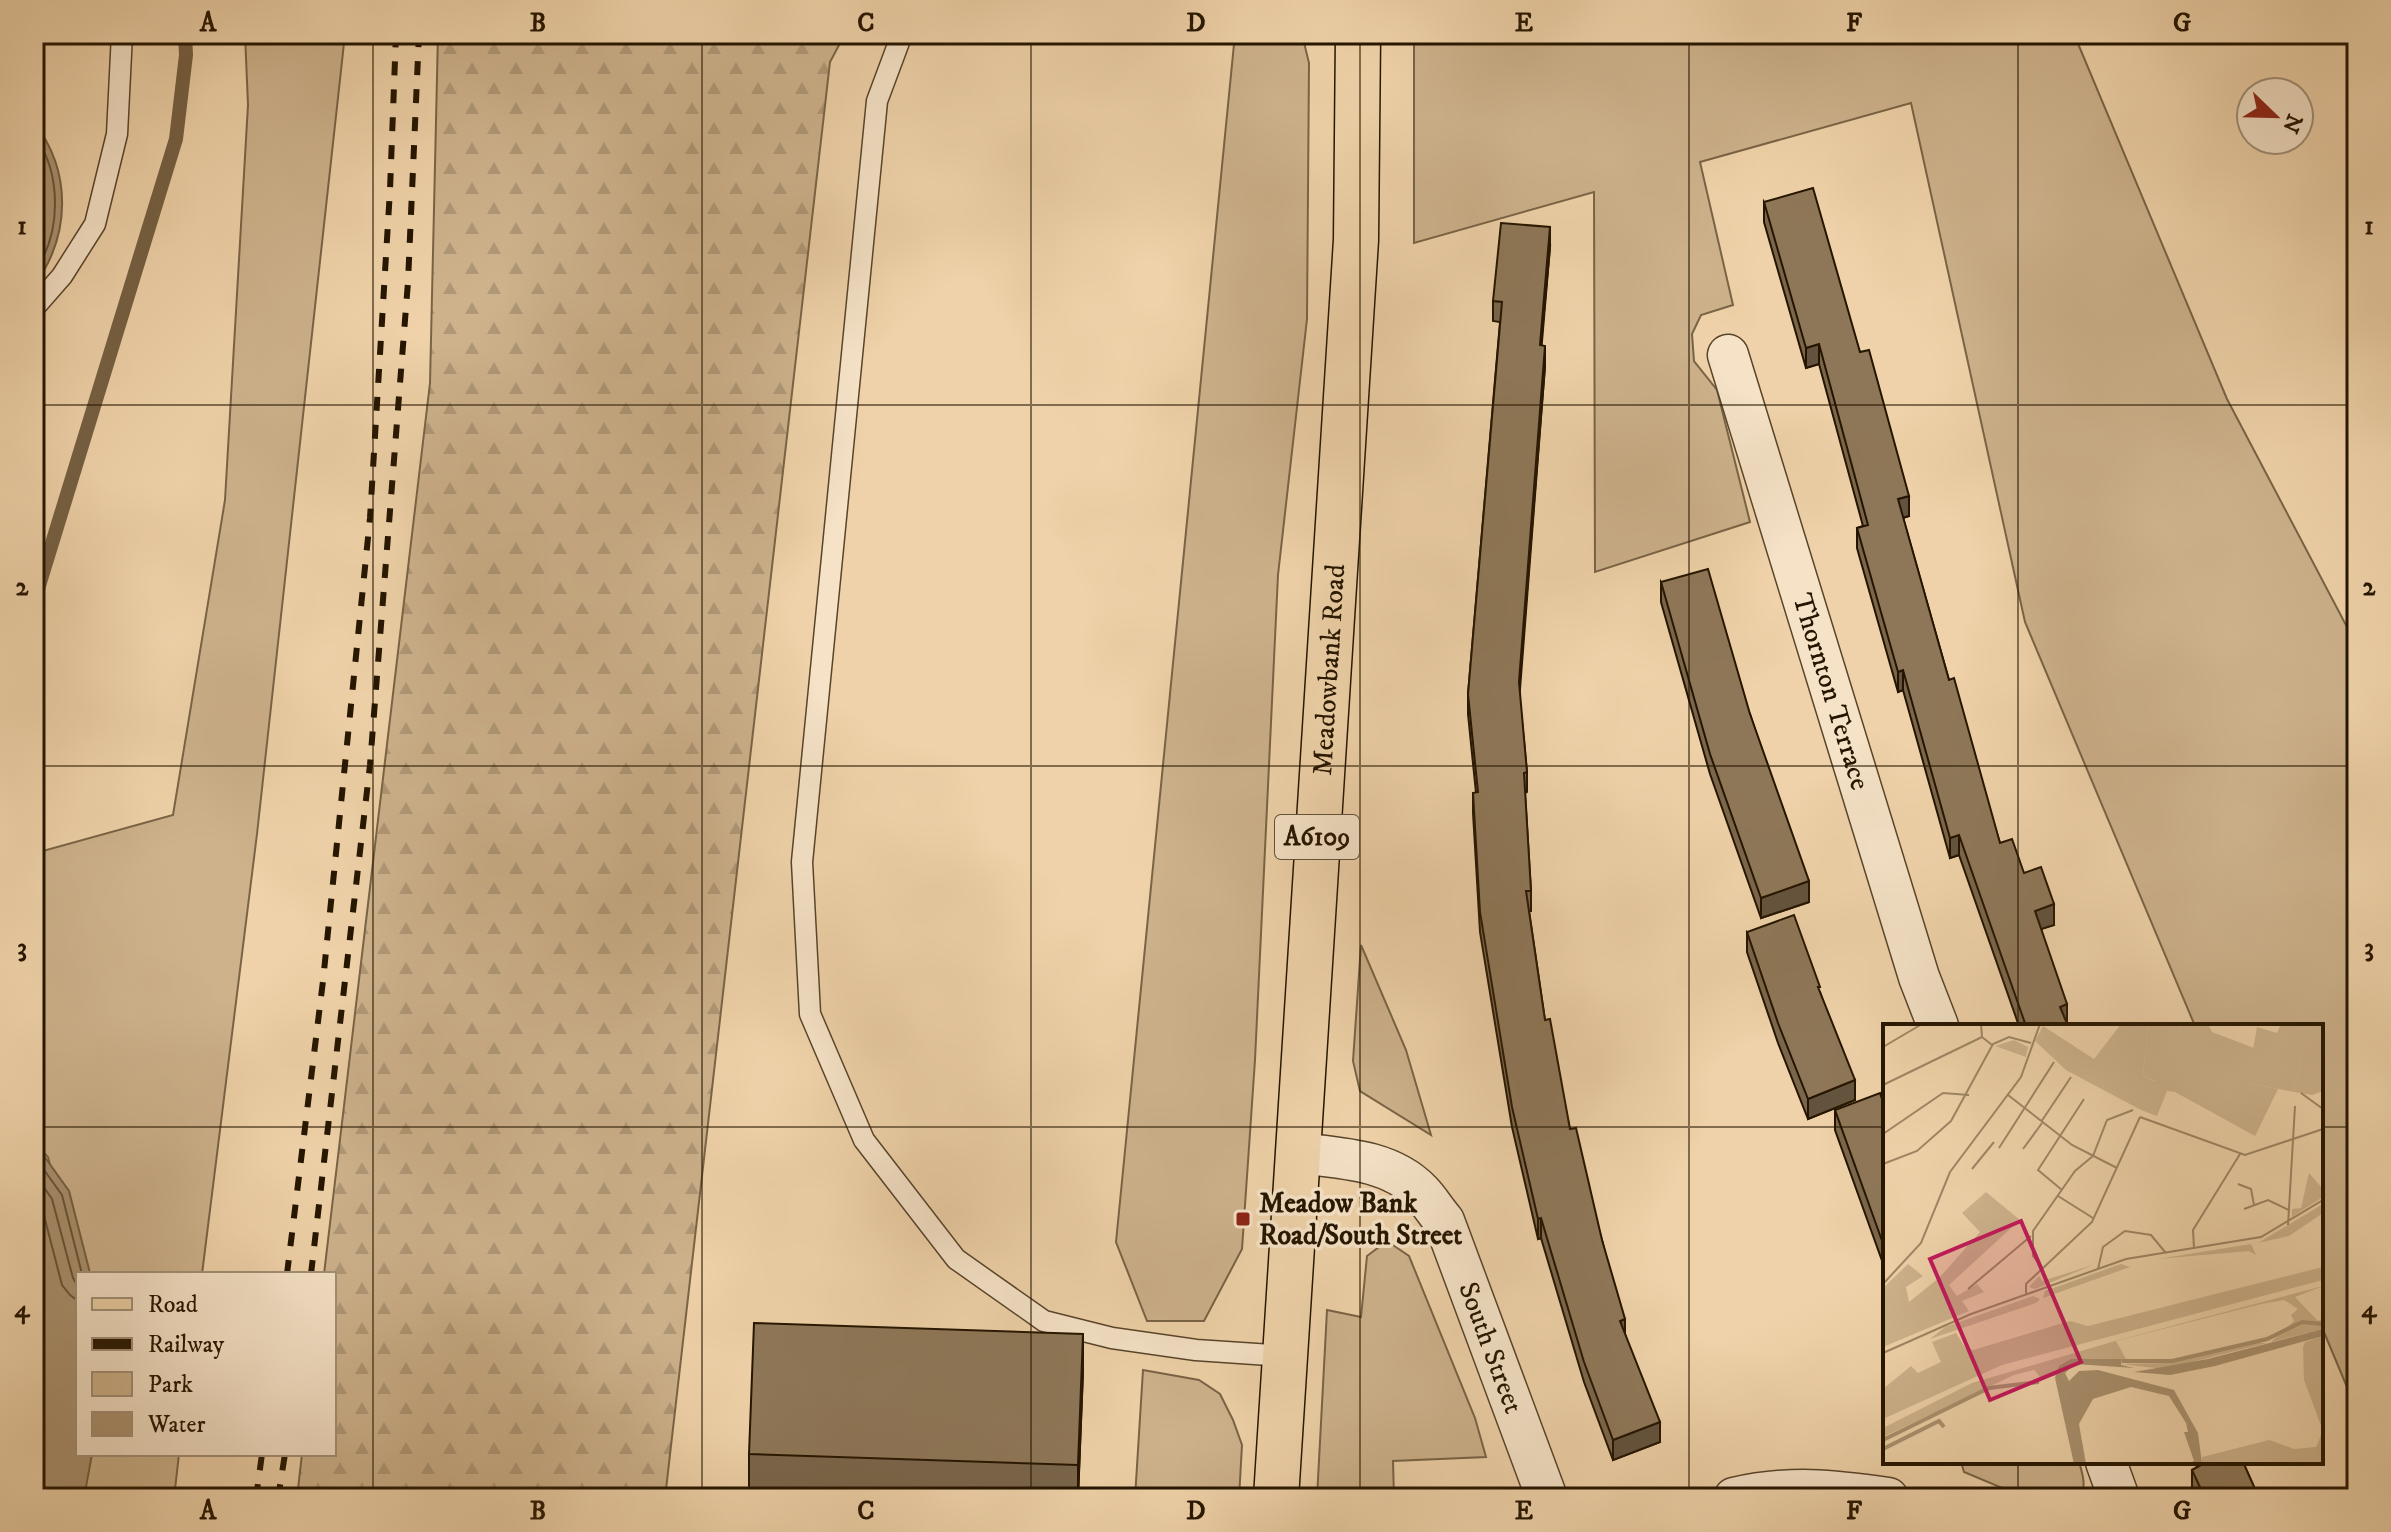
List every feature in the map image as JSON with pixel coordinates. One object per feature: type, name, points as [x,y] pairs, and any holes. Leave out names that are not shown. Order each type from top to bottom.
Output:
[{"type":"main road","name":"Meadowbank Road","points":[[1276,1498],[1356,240],[1358,34]]},
{"type":"street","name":"Thornton Terrace","points":[[1728,355],[1919,977],[1937,1024]]},
{"type":"street","name":"South Street","points":[[1298,1153],[1357,1160],[1390,1170],[1420,1190],[1444,1221],[1547,1498]]},
{"type":"street","points":[[2107,1464],[2119,1498]]},
{"type":"street","points":[[1734,1498],[1820,1489],[1888,1498]]},
{"type":"lane","points":[[34,308],[62,276],[95,224],[117,134],[122,34]]},
{"type":"lane","points":[[902,34],[877,101],[803,847],[810,1014],[864,1140],[956,1259],[1044,1321],[1112,1338],[1196,1350],[1285,1356]]},
{"type":"green space","points":[[245,34],[345,34],[257,834],[202,1272],[77,1272],[48,1157],[34,1143],[34,869],[39,852],[173,815],[225,500],[248,105]]},
{"type":"green space","points":[[438,34],[845,34],[830,62],[665,1498],[297,1498],[302,1456],[336,1456],[336,1272],[324,1272],[430,383]]},
{"type":"green space","points":[[1235,34],[1302,34],[1309,63],[1307,319],[1278,575],[1255,1060],[1242,1249],[1204,1321],[1147,1321],[1116,1242]]},
{"type":"green space","points":[[1414,34],[2074,34],[2227,399],[2357,646],[2357,1411],[2323,1330],[2323,1024],[2194,1024],[2025,622],[1911,103],[1700,162],[1733,305],[1701,315],[1692,334],[1694,361],[1717,390],[1750,522],[1595,572],[1594,192],[1414,243]]},
{"type":"green space","points":[[1361,945],[1406,1050],[1431,1135],[1360,1091],[1353,1061]]},
{"type":"green space","points":[[1387,1241],[1409,1256],[1475,1418],[1486,1457],[1393,1461],[1394,1498],[1317,1498],[1327,1310],[1361,1317],[1367,1256]]},
{"type":"green space","points":[[1143,1370],[1199,1380],[1220,1394],[1242,1445],[1239,1498],[1135,1498]]},
{"type":"green space","points":[[77,1456],[179,1456],[174,1498],[66,1498]]},
{"type":"green space","points":[[1962,1464],[2079,1464],[2083,1493],[2081,1498],[2026,1498],[1964,1472]]},
{"type":"water","points":[[34,122],[55,162],[62,204],[55,246],[34,286]]},
{"type":"water","points":[[34,1142],[69,1191],[90,1272],[76,1272],[76,1456],[92,1456],[84,1498],[34,1498]]},
{"type":"building","points":[[1813,188],[1860,352],[1869,350],[1909,496],[1898,499],[1949,680],[1954,678],[2000,843],[2012,839],[2024,873],[2041,867],[2054,904],[2035,911],[2067,1004],[2060,1007],[2067,1024],[2025,1024],[1959,835],[1950,838],[1903,670],[1898,672],[1857,528],[1868,525],[1819,344],[1806,348],[1764,202]]},
{"type":"building","points":[[1501,223],[1550,227],[1540,345],[1545,346],[1519,682],[1527,772],[1524,773],[1531,891],[1526,891],[1545,1020],[1550,1019],[1570,1129],[1576,1128],[1602,1240],[1625,1319],[1620,1321],[1660,1422],[1613,1440],[1584,1362],[1541,1218],[1538,1219],[1512,1107],[1480,912],[1473,793],[1478,792],[1468,694],[1502,302],[1493,301]]},
{"type":"building","points":[[1708,569],[1750,714],[1809,881],[1761,898],[1710,754],[1661,582]]},
{"type":"building","points":[[1794,915],[1818,987],[1855,1080],[1808,1099],[1747,932]]},
{"type":"building","points":[[1880,1093],[1883,1102],[1883,1243],[1835,1110]]},
{"type":"building","points":[[754,1323],[1083,1334],[1078,1465],[749,1454]]},
{"type":"building","points":[[2203,1464],[2244,1464],[2259,1498],[2205,1498],[2192,1470]]},
{"type":"waterway","points":[[34,602],[176,139],[186,55],[185,34]]},
{"type":"railway","points":[[287,1272],[323,981],[370,518],[396,34]]},
{"type":"railway","points":[[311,1272],[370,765],[408,282],[419,34]]},
{"type":"railway","points":[[256,1498],[262,1456]]},
{"type":"railway","points":[[278,1498],[285,1456]]},
{"type":"place","name":"Meadow Bank Road/South Street","points":[[1243,1219]]}]
